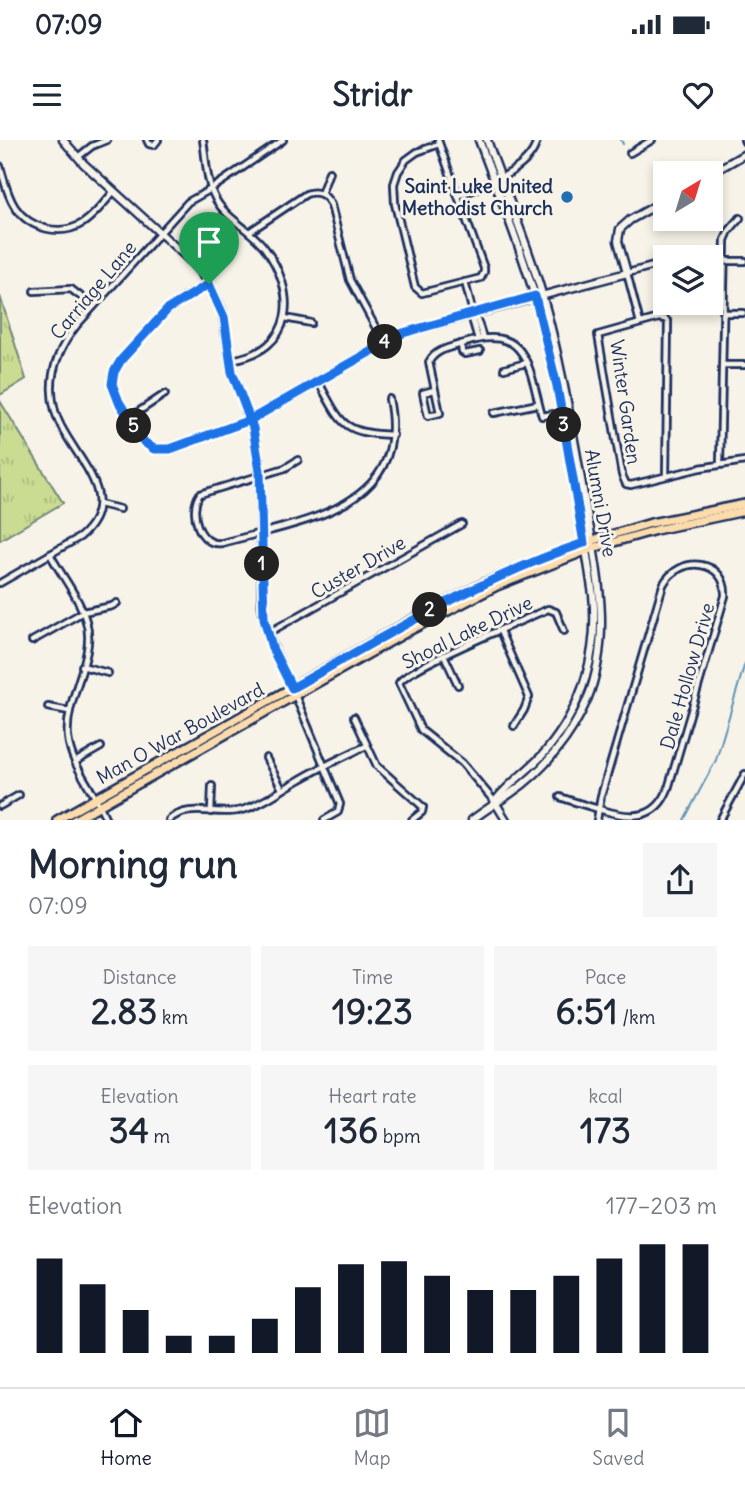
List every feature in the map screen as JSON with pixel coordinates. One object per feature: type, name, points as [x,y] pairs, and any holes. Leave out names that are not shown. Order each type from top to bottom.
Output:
[{"type":"main road","name":"Man O War Boulevard","points":[[57,820],[97,802],[293,691],[458,604],[589,546],[652,523],[745,503]]},
{"type":"main road","name":"Man O War Boulevard","points":[[589,546],[745,511]]},
{"type":"main road","name":"Man O War Boulevard","points":[[74,820],[97,802]]},
{"type":"street","points":[[63,140],[78,158],[192,263],[209,284],[224,317],[230,360],[258,454],[262,606],[267,633],[340,805],[338,811],[324,820]]},
{"type":"street","points":[[78,158],[92,146],[107,140]]},
{"type":"street","points":[[147,140],[151,145],[156,145],[158,140]]},
{"type":"street","points":[[203,140],[211,190],[221,207],[264,248],[277,270],[285,296],[285,318],[279,334],[270,344],[247,356],[230,360]]},
{"type":"street","name":"Carriage Lane","points":[[99,504],[95,482],[60,424],[52,392],[53,371],[59,351],[93,306],[188,202],[211,190],[283,140]]},
{"type":"street","name":"Alumni Drive","points":[[479,140],[497,179]]},
{"type":"street","name":"Alumni Drive","points":[[472,820],[511,793],[550,757],[575,724],[587,699],[597,667],[601,638],[600,595],[565,412],[538,295],[497,179],[487,140]]},
{"type":"street","points":[[458,196],[497,179],[527,160],[537,140]]},
{"type":"street","points":[[630,153],[652,140]]},
{"type":"street","points":[[438,142],[484,270],[481,278],[424,293],[417,290],[393,191],[395,179],[402,166],[417,152],[438,142]]},
{"type":"street","points":[[723,167],[745,154]]},
{"type":"street","points":[[0,166],[18,211],[35,225],[50,230],[68,229],[84,222],[114,191]]},
{"type":"street","points":[[321,194],[329,172]]},
{"type":"street","points":[[249,232],[306,194],[321,194],[331,205],[354,289],[384,343]]},
{"type":"street","points":[[627,273],[618,241],[620,229],[653,207]]},
{"type":"street","points":[[720,464],[726,235],[740,218]]},
{"type":"street","points":[[725,261],[745,261]]},
{"type":"street","points":[[209,284],[168,309],[116,366],[112,377],[114,392],[129,418],[144,442],[154,449],[163,450],[250,420],[384,343],[410,331],[653,266]]},
{"type":"street","name":"Winter Garden","points":[[627,273],[640,323],[598,335],[623,480],[628,485],[745,461]]},
{"type":"street","points":[[465,282],[480,338]]},
{"type":"street","points":[[34,291],[71,289],[93,306]]},
{"type":"street","points":[[725,313],[743,313]]},
{"type":"street","points":[[285,318],[312,323]]},
{"type":"street","points":[[640,323],[662,318],[669,325],[666,476]]},
{"type":"street","points":[[434,390],[423,393],[428,416],[440,413],[429,362],[432,356],[480,338],[506,338],[515,345],[526,363],[542,416],[565,412]]},
{"type":"street","points":[[461,344],[465,354],[480,351]]},
{"type":"street","points":[[503,369],[526,363]]},
{"type":"street","points":[[723,365],[745,365]]},
{"type":"street","points":[[317,381],[338,418],[349,428],[393,435]]},
{"type":"street","points":[[129,418],[165,394]]},
{"type":"street","points":[[298,460],[285,468],[203,492],[197,497],[194,505],[201,532],[210,543],[222,543],[261,533],[325,513],[365,490],[386,464],[393,435],[389,399]]},
{"type":"street","points":[[494,413],[538,404]]},
{"type":"street","points":[[0,583],[86,531],[94,521],[99,504],[120,509]]},
{"type":"street","name":"Custer Drive","points":[[267,633],[461,524]]},
{"type":"street","points":[[50,554],[83,612],[88,635],[69,711],[68,736],[75,762],[106,820]]},
{"type":"street","name":"Dale Hollow Drive","points":[[597,820],[598,809],[663,585],[672,572],[681,566],[708,567],[720,577],[725,587],[725,596],[666,797],[657,809],[640,818],[629,818],[598,809]]},
{"type":"street","points":[[32,640],[83,612],[117,603]]},
{"type":"street","name":"Shoal Lake Drive","points":[[495,802],[462,763],[421,730],[399,687],[404,676],[444,655],[550,608],[556,612],[565,631]]},
{"type":"street","points":[[500,631],[529,697],[513,726]]},
{"type":"street","points":[[444,655],[458,685]]},
{"type":"street","points":[[82,666],[108,673]]},
{"type":"street","points":[[48,706],[69,711]]},
{"type":"street","points":[[354,717],[377,766],[423,807],[422,812],[412,820]]},
{"type":"street","points":[[75,762],[101,747]]},
{"type":"street","points":[[169,820],[186,811],[243,810],[323,765],[366,747]]},
{"type":"street","points":[[266,758],[282,789]]},
{"type":"street","points":[[720,820],[745,774]]},
{"type":"street","points":[[212,786],[212,812]]},
{"type":"street","points":[[0,806],[19,795]]},
{"type":"street","points":[[560,797],[598,809]]},
{"type":"street","points":[[495,802],[506,820]]},
{"type":"green space","points":[[0,296],[26,379],[0,395]]},
{"type":"green space","points":[[0,401],[63,503],[0,540]]},
{"type":"waterway","points":[[621,140],[623,144]]},
{"type":"waterway","points":[[684,820],[716,760],[745,663]]},
{"type":"place","name":"Saint Luke United Methodist Church","points":[[567,197]]},
{"type":"route","points":[[209,284],[168,309],[116,366],[112,377],[114,392],[119,402],[144,442],[154,449],[170,449],[250,420],[403,333],[535,296],[557,386],[584,543],[453,598],[292,688],[265,627],[261,596],[258,454],[253,428],[250,420],[236,384],[232,372],[224,317],[209,284]]}]
